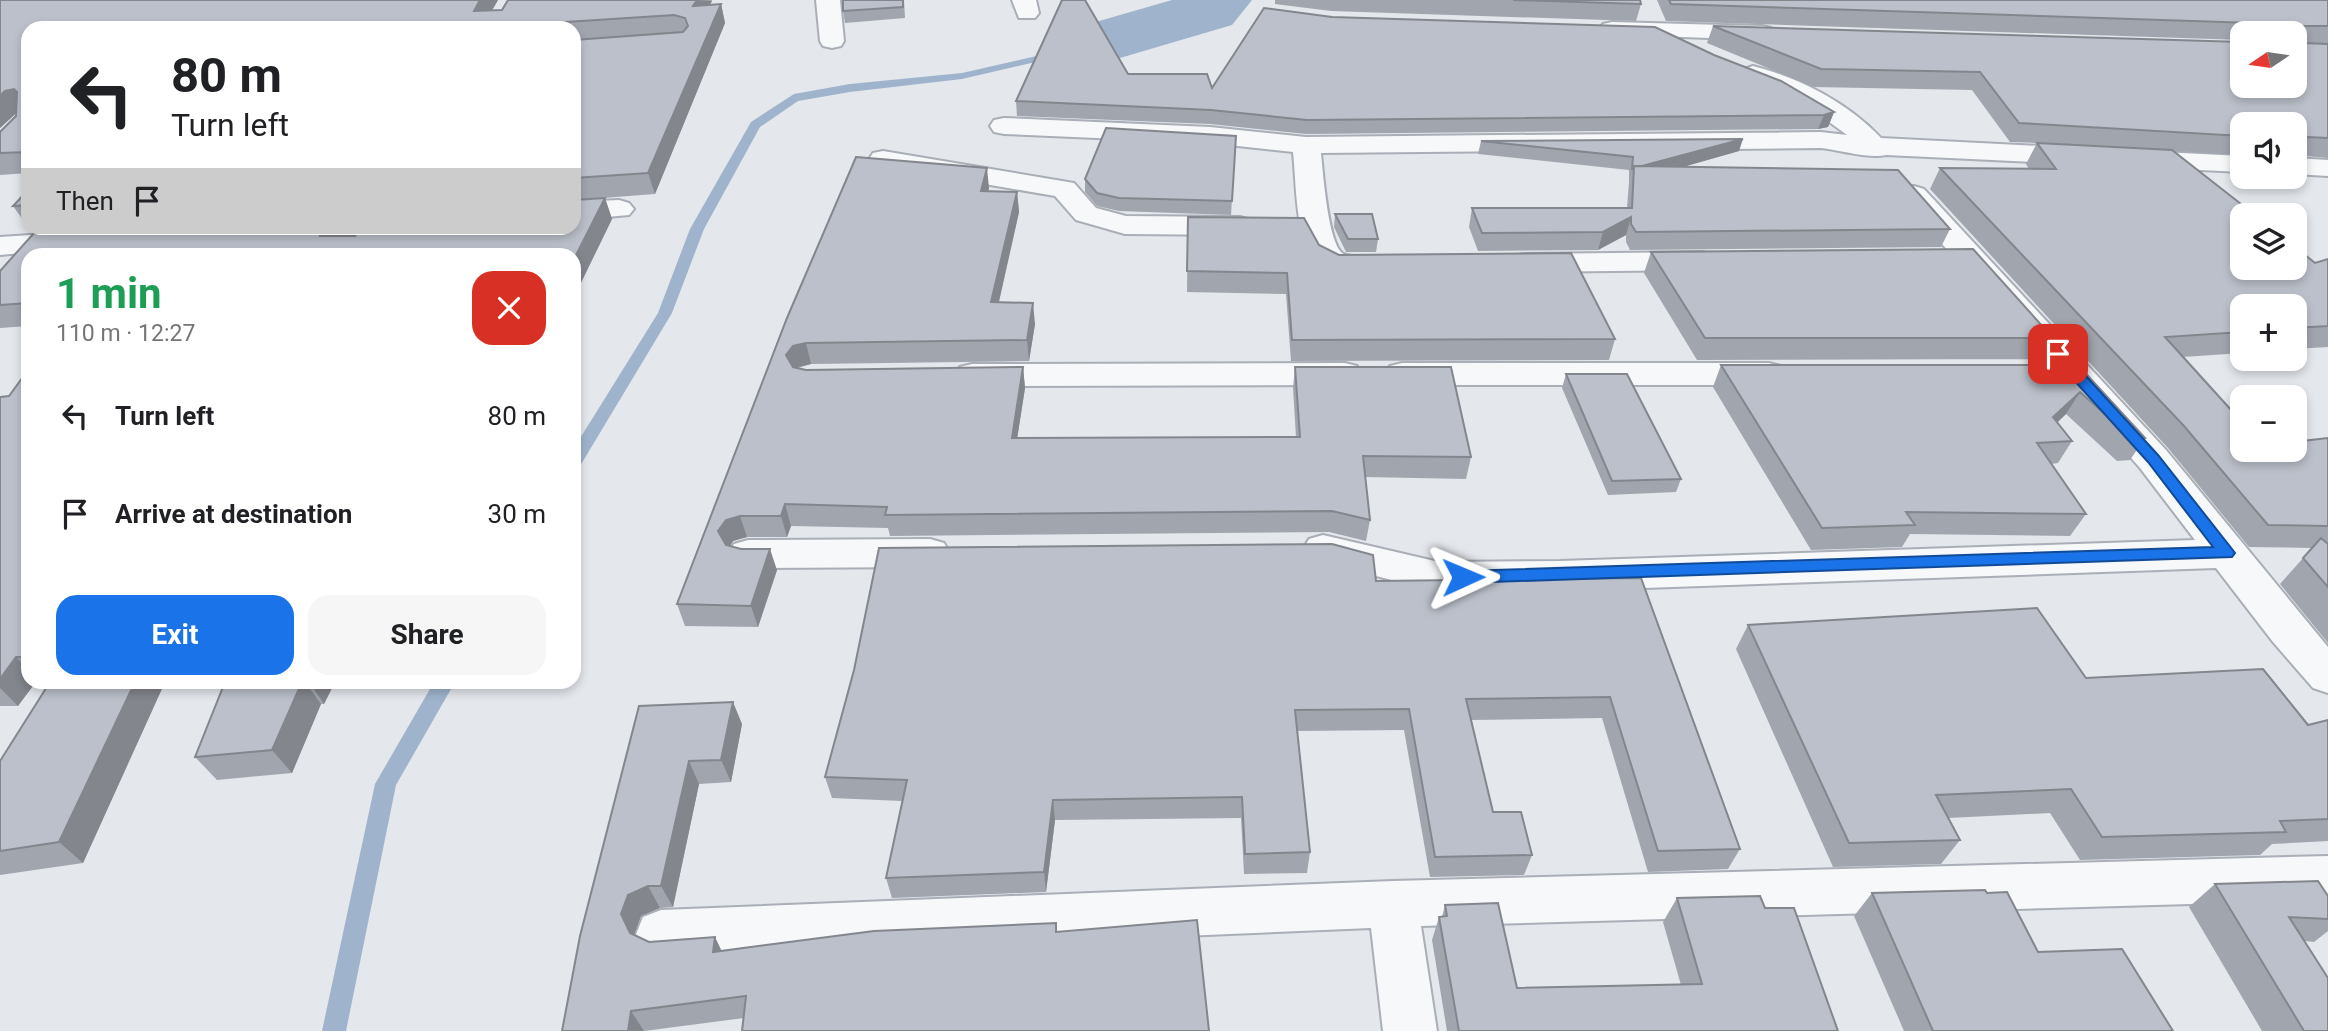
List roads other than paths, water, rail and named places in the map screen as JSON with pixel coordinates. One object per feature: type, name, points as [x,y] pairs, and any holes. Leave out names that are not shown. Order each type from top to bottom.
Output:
[{"type":"street","points":[[828,0],[832,41]]},
{"type":"street","points":[[1589,28],[1651,20],[1779,34]]},
{"type":"street","points":[[1651,20],[1720,62],[1814,98],[1857,127],[1971,259],[2153,459],[2288,631],[2328,676]]},
{"type":"street","points":[[1004,126],[1210,135],[1306,145],[1821,139],[1873,146],[2230,162]]},
{"type":"street","points":[[1292,227],[1306,145]]},
{"type":"street","points":[[883,159],[1064,189],[1086,214],[1125,225],[1292,227],[1337,264],[1398,264]]},
{"type":"street","points":[[2307,167],[2328,168]]},
{"type":"street","points":[[581,211],[620,209]]},
{"type":"street","points":[[0,246],[96,239]]},
{"type":"street","points":[[1930,259],[1971,259]]},
{"type":"street","points":[[1492,263],[1725,261]]},
{"type":"street","points":[[2034,373],[2076,373]]},
{"type":"street","points":[[942,375],[1796,374]]},
{"type":"street","points":[[1288,550],[1329,549],[1438,577],[1559,576],[2227,553]]},
{"type":"street","points":[[748,554],[969,552]]},
{"type":"street","points":[[661,934],[1393,904],[2328,878]]},
{"type":"street","points":[[1393,904],[1410,1031]]},
{"type":"waterway","points":[[1086,47],[1208,11],[1219,0]]},
{"type":"waterway","points":[[581,451],[665,313],[697,229],[755,125],[794,98],[850,88],[962,76],[1058,54]]},
{"type":"waterway","points":[[334,1031],[386,784],[441,689]]}]
